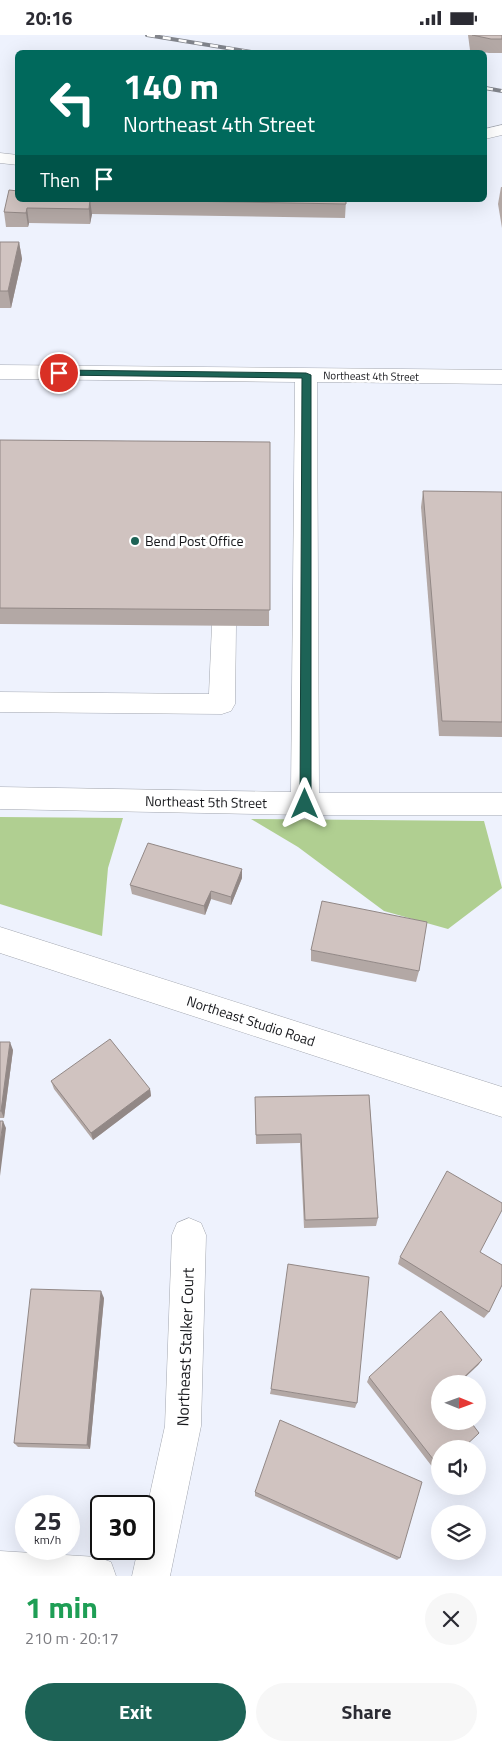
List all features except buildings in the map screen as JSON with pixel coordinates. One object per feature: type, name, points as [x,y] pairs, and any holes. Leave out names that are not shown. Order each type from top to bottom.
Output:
[{"type":"street","points":[[487,134],[502,130]]},
{"type":"street","points":[[0,158],[15,160]]},
{"type":"street","name":"Northeast 4th Street","points":[[0,372],[502,377]]},
{"type":"street","points":[[305,804],[306,375]]},
{"type":"street","points":[[0,702],[222,704],[224,625]]},
{"type":"street","name":"Northeast 5th Street","points":[[0,798],[305,804],[502,804]]},
{"type":"street","name":"Northeast Studio Road","points":[[0,941],[502,1102]]},
{"type":"street","name":"Northeast Stalker Court","points":[[151,1576],[183,1426],[189,1235]]},
{"type":"street","points":[[0,1570],[97,1576]]},
{"type":"green space","points":[[0,817],[123,818],[108,868],[102,936],[0,904]]},
{"type":"green space","points":[[251,819],[484,821],[502,888],[448,929],[384,911],[298,847]]},
{"type":"railway","points":[[147,35],[240,50]]},
{"type":"railway","points":[[487,88],[502,91]]},
{"type":"place","name":"Bend Post Office","points":[[135,541]]},
{"type":"route","points":[[59,373],[306,375],[305,804]]}]
